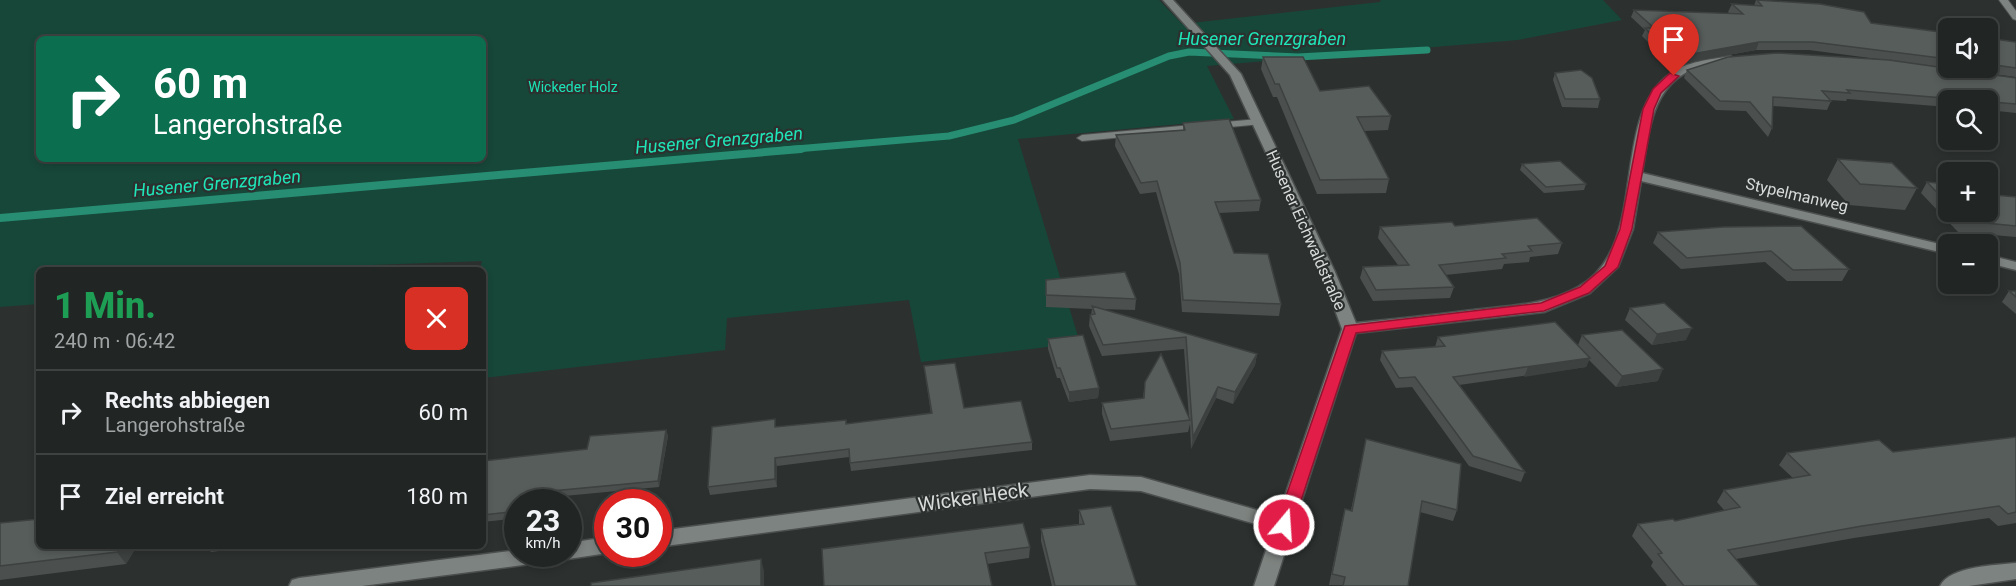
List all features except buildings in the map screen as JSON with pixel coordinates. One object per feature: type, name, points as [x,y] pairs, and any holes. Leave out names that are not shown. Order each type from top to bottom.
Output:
[{"type":"street","name":"Husener Eichwaldstraße","points":[[1168,0],[1235,74],[1328,272],[1350,329],[1264,586]]},
{"type":"street","points":[[1350,329],[1544,307],[1584,290],[1611,267],[1626,229],[1644,128],[1656,92],[1674,76],[1693,66],[1744,57]]},
{"type":"street","name":"Stypelmanweg","points":[[1637,176],[1938,248]]},
{"type":"street","points":[[1998,262],[2016,266]]},
{"type":"street","name":"Wicker Heck","points":[[672,537],[1090,482],[1141,484],[1284,525]]},
{"type":"street","points":[[299,586],[504,559]]},
{"type":"street","points":[[1950,586],[1970,578],[2016,571]]},
{"type":"lane","points":[[2003,0],[2016,17]]},
{"type":"lane","points":[[1082,138],[1258,122]]},
{"type":"green space","name":"Wickeder Holz","points":[[0,0],[1159,0],[1182,24],[1380,2],[1381,0],[1603,0],[1622,20],[1518,40],[1207,66],[1234,119],[1018,139],[1080,343],[921,362],[909,300],[727,318],[725,350],[486,378],[486,267],[481,267],[482,261],[360,267],[36,267],[36,304],[0,307]]},
{"type":"waterway","name":"Husener Grenzgraben","points":[[784,150],[949,136],[1014,120],[1169,56],[1189,52],[1298,57],[1427,50]]},
{"type":"waterway","name":"Husener Grenzgraben","points":[[0,218],[801,149]]},
{"type":"route","points":[[1284,525],[1350,329],[1544,307],[1584,290],[1611,267],[1626,229],[1649,109],[1656,92],[1674,76]]}]
